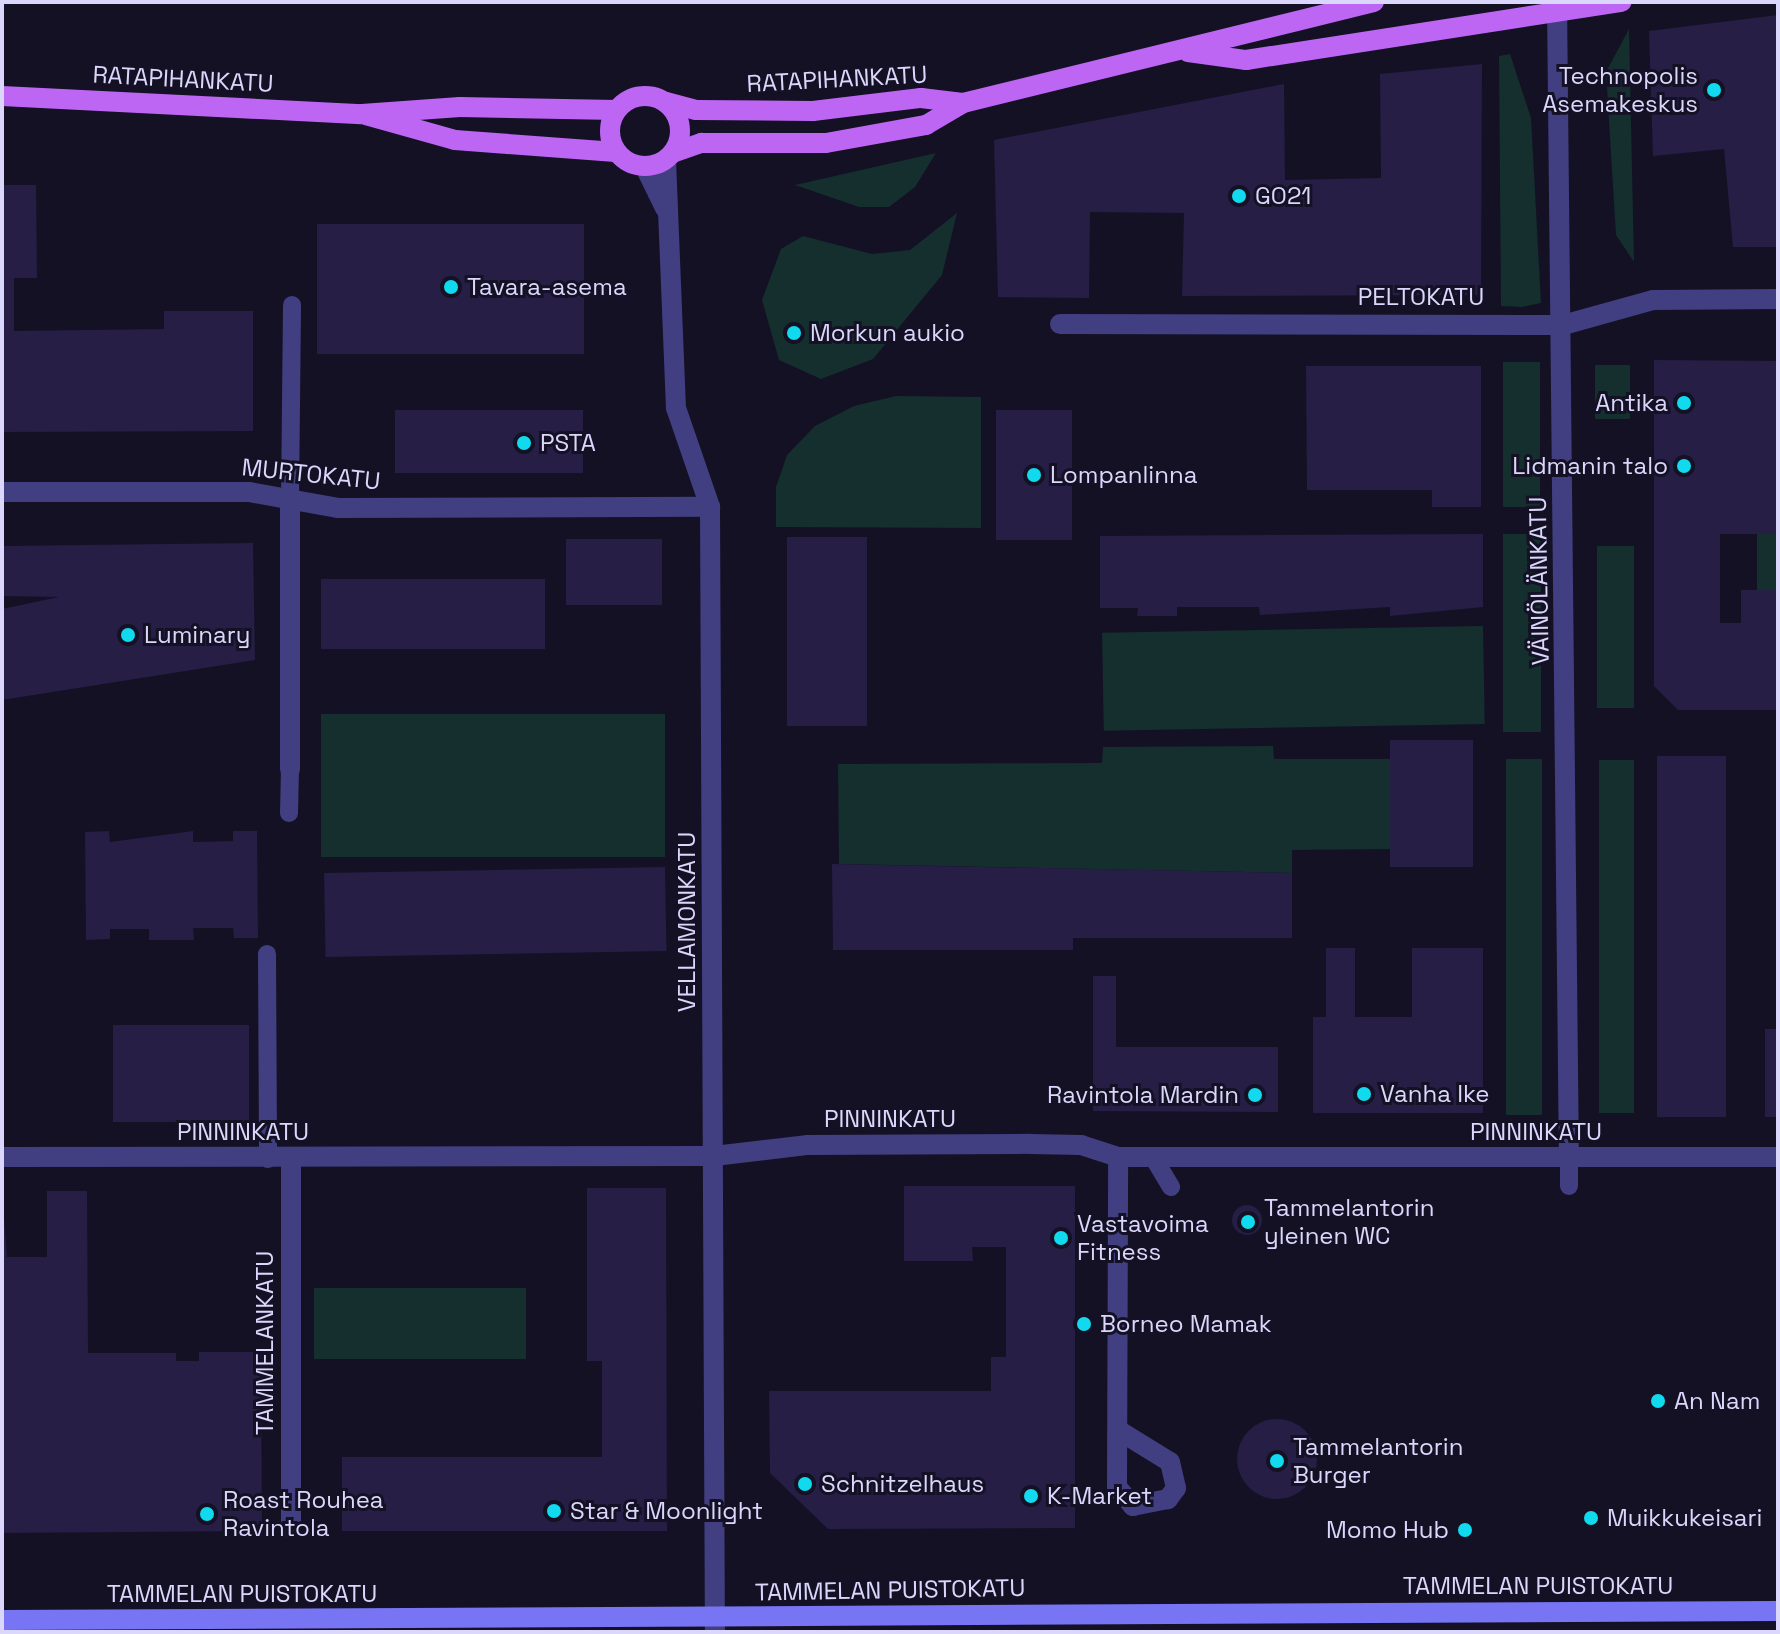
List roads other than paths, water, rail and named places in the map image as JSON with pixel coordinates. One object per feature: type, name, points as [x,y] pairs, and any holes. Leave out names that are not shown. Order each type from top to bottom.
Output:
[{"type":"main road","name":"RATAPIHANKATU","points":[[670,156],[701,143],[826,143],[926,125],[963,103],[1188,52],[1242,30],[1374,2]]},
{"type":"main road","name":"RATAPIHANKATU","points":[[1188,52],[1246,60],[1557,7],[1622,2]]},
{"type":"main road","name":"RATAPIHANKATU","points":[[2,96],[362,114],[460,107],[616,110]]},
{"type":"main road","name":"RATAPIHANKATU","points":[[666,102],[696,110],[798,111],[921,98],[963,103]]},
{"type":"main road","points":[[631,99],[666,102],[678,116],[670,156],[645,167],[616,152],[610,139],[616,110],[631,99]]},
{"type":"main road","name":"RATAPIHANKATU","points":[[362,114],[455,140],[616,152]]},
{"type":"main road","name":"TAMMELAN PUISTOKATU","points":[[2,1620],[716,1625],[1778,1611]]},
{"type":"street","name":"VÄINÖLÄNKATU","points":[[1557,7],[1563,325],[1569,1159]]},
{"type":"street","name":"VELLAMONKATU","points":[[670,156],[676,408],[710,507],[716,1625]]},
{"type":"street","name":"VELLAMONKATU","points":[[645,167],[670,219]]},
{"type":"street","name":"PELTOKATU","points":[[1060,324],[1563,325],[1653,300],[1778,299]]},
{"type":"street","name":"MURTOKATU","points":[[2,492],[249,492],[338,508],[710,507]]},
{"type":"street","points":[[290,499],[290,769]]},
{"type":"street","name":"PINNINKATU","points":[[2,1157],[714,1156],[808,1145],[1030,1144],[1081,1145],[1118,1157],[1778,1157]]},
{"type":"street","points":[[1118,1157],[1118,1430],[1124,1501],[1145,1508],[1168,1499],[1176,1488],[1174,1458],[1118,1430]]},
{"type":"street","name":"TAMMELANKATU","points":[[291,1158],[291,1528]]},
{"type":"lane","points":[[290,499],[292,305]]},
{"type":"lane","points":[[289,813],[290,769]]},
{"type":"lane","points":[[267,954],[268,1159]]},
{"type":"lane","points":[[1153,1157],[1171,1187]]},
{"type":"lane","points":[[1569,1159],[1569,1186]]},
{"type":"place","name":"Technopolis Asemakeskus","points":[[1714,90]]},
{"type":"place","name":"GO21","points":[[1239,196]]},
{"type":"place","name":"Tavara-asema","points":[[451,287]]},
{"type":"place","name":"Morkun aukio","points":[[794,333]]},
{"type":"place","name":"Antika","points":[[1684,403]]},
{"type":"place","name":"PSTA","points":[[524,443]]},
{"type":"place","name":"Lidmanin talo","points":[[1684,466]]},
{"type":"place","name":"Lompanlinna","points":[[1034,475]]},
{"type":"place","name":"Luminary","points":[[128,635]]},
{"type":"place","name":"Vanha Ike","points":[[1364,1094]]},
{"type":"place","name":"Ravintola Mardin","points":[[1255,1095]]},
{"type":"place","name":"Tammelantorin yleinen WC","points":[[1248,1222]]},
{"type":"place","name":"Vastavoima Fitness","points":[[1061,1238]]},
{"type":"place","name":"Borneo Mamak","points":[[1084,1324]]},
{"type":"place","name":"An Nam","points":[[1658,1401]]},
{"type":"place","name":"Tammelantorin Burger","points":[[1277,1461]]},
{"type":"place","name":"Schnitzelhaus","points":[[805,1484]]},
{"type":"place","name":"K-Market","points":[[1031,1496]]},
{"type":"place","name":"Star & Moonlight","points":[[554,1511]]},
{"type":"place","name":"Roast Rouhea Ravintola","points":[[207,1514]]},
{"type":"place","name":"Muikkukeisari","points":[[1591,1518]]},
{"type":"place","name":"Momo Hub","points":[[1465,1530]]}]
